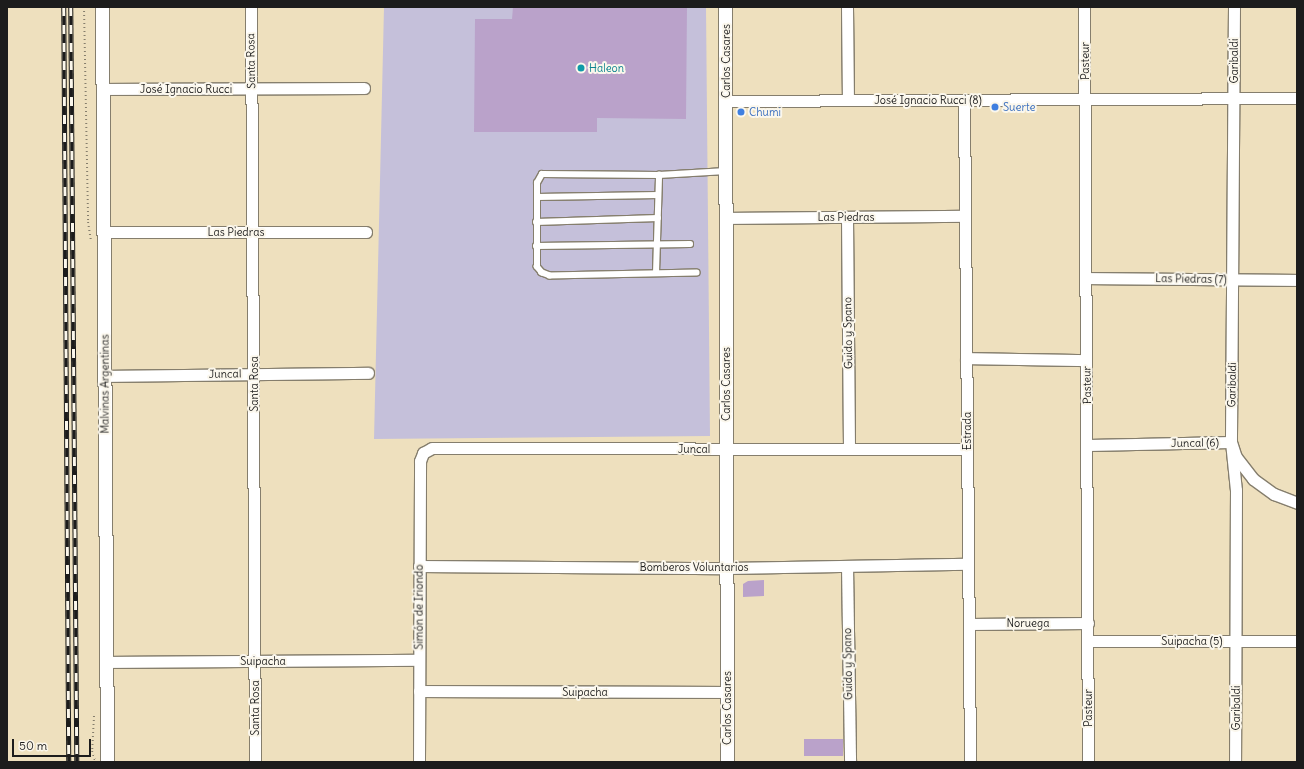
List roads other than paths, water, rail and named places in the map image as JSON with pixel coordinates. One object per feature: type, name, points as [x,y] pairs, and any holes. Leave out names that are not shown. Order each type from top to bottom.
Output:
[{"type":"street","name":"Malvinas Argentinas","points":[[102,7],[106,376],[107,762]]},
{"type":"street","name":"Santa Rosa","points":[[251,7],[255,762]]},
{"type":"street","name":"Carlos Casares","points":[[725,7],[727,762]]},
{"type":"street","points":[[847,7],[848,100]]},
{"type":"street","name":"Pasteur","points":[[1084,7],[1086,360],[1088,444],[1088,762]]},
{"type":"street","name":"Garibaldi","points":[[1234,7],[1234,280],[1231,442],[1236,490],[1235,762]]},
{"type":"street","name":"José Ignacio Rucci","points":[[103,90],[364,88]]},
{"type":"street","name":"José Ignacio Rucci (8)","points":[[726,101],[1297,98]]},
{"type":"street","name":"Estrada","points":[[964,100],[970,762]]},
{"type":"street","name":"Las Piedras","points":[[726,218],[965,216]]},
{"type":"street","name":"Guido y Spano","points":[[847,217],[849,449]]},
{"type":"street","name":"Las Piedras","points":[[105,232],[366,232]]},
{"type":"street","name":"Las Piedras (7)","points":[[1086,278],[1297,280]]},
{"type":"street","points":[[966,358],[1086,360]]},
{"type":"street","name":"Juncal","points":[[106,376],[254,373],[368,373]]},
{"type":"street","name":"Juncal (6)","points":[[1088,444],[1231,442],[1236,457],[1253,479],[1274,494],[1297,503]]},
{"type":"street","name":"Juncal","points":[[423,453],[432,448],[967,449]]},
{"type":"street","name":"Simón de Iriondo","points":[[419,762],[420,461],[423,453]]},
{"type":"street","name":"Bomberos Voluntarios","points":[[420,566],[727,568],[968,564]]},
{"type":"street","name":"Guido y Spano","points":[[847,566],[850,762]]},
{"type":"street","name":"Noruega","points":[[969,624],[1088,623]]},
{"type":"street","name":"Suipacha (5)","points":[[1088,641],[1297,641]]},
{"type":"street","name":"Suipacha","points":[[107,662],[419,660]]},
{"type":"street","name":"Suipacha","points":[[419,691],[727,692]]},
{"type":"lane","points":[[697,272],[550,276],[542,273],[537,267],[537,183],[542,174],[659,175],[726,171]]},
{"type":"lane","points":[[656,274],[659,175]]},
{"type":"lane","points":[[537,197],[658,195]]},
{"type":"lane","points":[[536,222],[658,218]]},
{"type":"lane","points":[[536,246],[690,244]]},
{"type":"railway","points":[[64,7],[69,762]]},
{"type":"railway","points":[[71,7],[77,762]]},
{"type":"place","name":"Haleon","points":[[581,68]]},
{"type":"place","name":"Suerte","points":[[995,107]]},
{"type":"place","name":"Chumi","points":[[741,112]]}]
